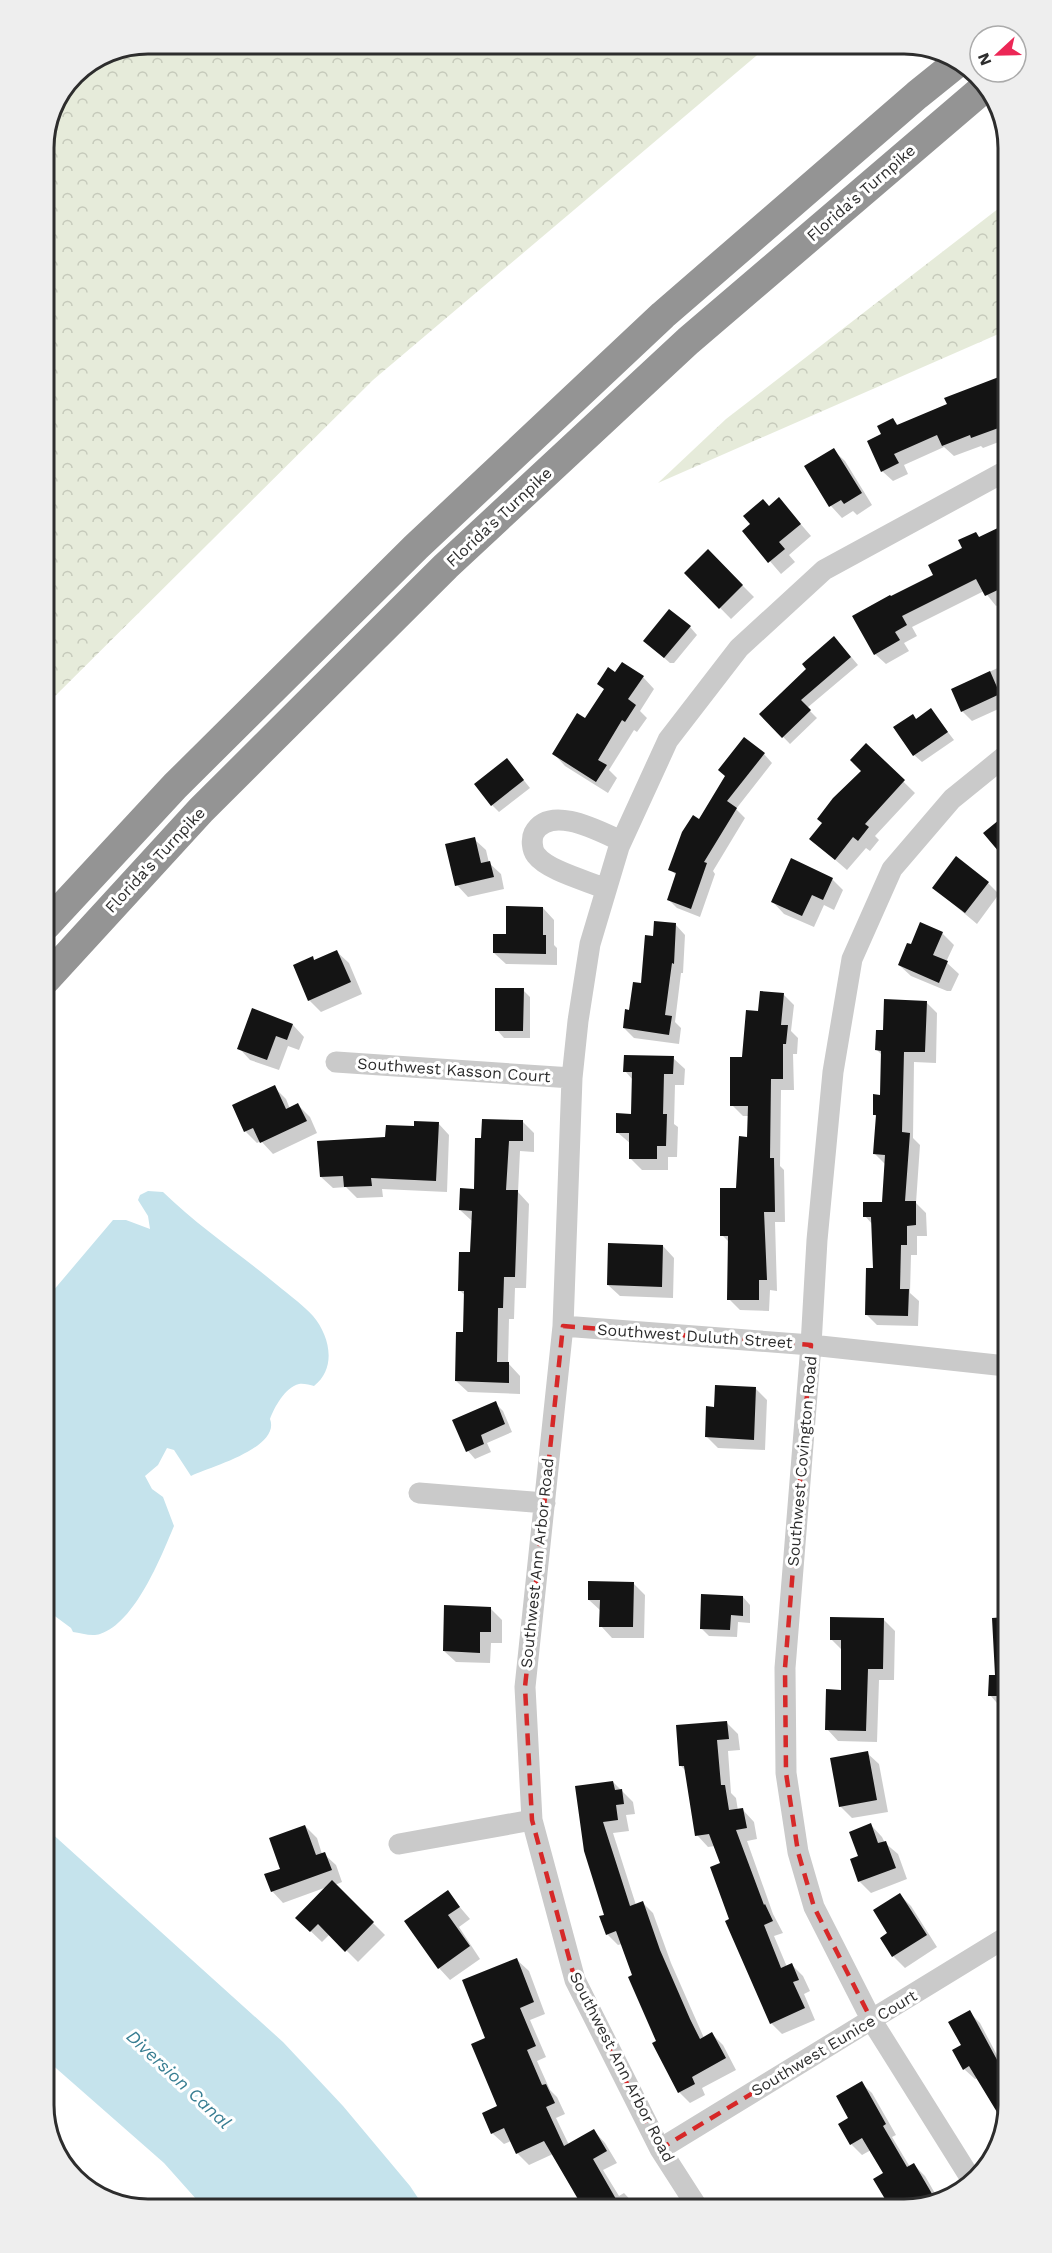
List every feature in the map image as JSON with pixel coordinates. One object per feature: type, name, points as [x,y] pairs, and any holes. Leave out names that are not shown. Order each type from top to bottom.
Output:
[{"type":"highway","points":[[54,916],[175,786],[433,531],[663,315],[951,67]]},
{"type":"highway","name":"Florida's Turnpike","points":[[54,970],[201,810],[446,566],[688,341],[979,92]]},
{"type":"street","name":"Southwest Ann Arbor Road","points":[[692,2199],[660,2149],[575,1980],[532,1820],[525,1687],[563,1326],[572,1078],[590,944],[621,841],[668,740],[739,648],[824,570],[998,475]]},
{"type":"street","name":"Southwest Covington Road","points":[[967,2174],[872,2021],[814,1906],[798,1852],[786,1773],[785,1668],[811,1346],[817,1240],[833,1072],[852,959],[892,869],[952,799],[998,762]]},
{"type":"street","points":[[606,888],[545,863],[536,855],[532,846],[533,834],[542,824],[555,819],[568,821],[621,841]]},
{"type":"street","name":"Southwest Kasson Court","points":[[336,1062],[572,1078]]},
{"type":"street","name":"Southwest Duluth Street","points":[[563,1326],[811,1346],[998,1365]]},
{"type":"street","points":[[419,1493],[545,1503]]},
{"type":"street","points":[[399,1844],[532,1820]]},
{"type":"street","name":"Southwest Eunice Court","points":[[660,2149],[998,1942]]},
{"type":"highlighted area","points":[[563,1326],[811,1345],[785,1668],[786,1773],[798,1852],[814,1907],[872,2021],[660,2149],[575,1980],[532,1820],[525,1687]]},
{"type":"green space","points":[[148,54],[758,54],[373,380],[54,697],[54,142],[57,124],[64,107],[86,77],[118,59]]},
{"type":"green space","points":[[998,209],[998,334],[658,483],[726,419]]},
{"type":"water","points":[[148,1191],[163,1192],[306,1309],[324,1333],[328,1361],[321,1379],[314,1386],[299,1384],[285,1393],[272,1414],[271,1429],[265,1439],[242,1455],[191,1476],[174,1450],[167,1448],[158,1465],[145,1476],[152,1489],[163,1497],[174,1526],[169,1539],[135,1603],[113,1627],[94,1635],[73,1632],[54,1615],[54,1290],[113,1220],[126,1220],[150,1229],[148,1216],[138,1200],[140,1195]]},
{"type":"water","name":"Diversion Canal","points":[[54,1835],[283,2042],[343,2106],[419,2199],[196,2199],[164,2163],[54,2066]]},
{"type":"building","points":[[998,377],[998,428],[971,438],[970,435],[942,446],[937,435],[894,454],[899,463],[881,472],[867,441],[881,434],[877,426],[893,418],[897,425],[947,404],[944,398]]},
{"type":"building","points":[[834,448],[862,493],[844,504],[841,500],[829,507],[804,466]]},
{"type":"building","points":[[779,497],[801,524],[779,542],[785,549],[768,563],[742,531],[750,524],[743,516],[763,499],[769,506]]},
{"type":"building","points":[[998,528],[998,590],[985,596],[976,579],[902,616],[907,625],[895,632],[900,640],[874,655],[852,616],[933,575],[928,565],[962,548],[958,540],[976,532],[979,537]]},
{"type":"building","points":[[708,549],[743,585],[719,609],[684,573]]},
{"type":"building","points":[[669,609],[691,626],[664,658],[643,641]]},
{"type":"building","points":[[834,636],[851,657],[801,700],[811,710],[782,738],[759,714],[806,669],[802,664]]},
{"type":"building","points":[[622,662],[644,676],[628,699],[636,705],[625,722],[622,720],[598,760],[607,765],[596,782],[552,754],[577,713],[585,718],[604,689],[597,684],[608,667],[615,672]]},
{"type":"building","points":[[990,671],[998,695],[961,712],[951,689]]},
{"type":"building","points":[[931,708],[948,732],[913,756],[893,727],[913,714],[916,719]]},
{"type":"building","points":[[744,737],[765,753],[727,801],[737,808],[704,862],[707,863],[691,909],[667,900],[676,873],[668,870],[682,832],[693,815],[699,819],[725,776],[718,770]]},
{"type":"building","points":[[866,743],[905,780],[865,824],[869,827],[858,841],[853,837],[835,860],[809,839],[822,823],[817,819],[833,798],[861,771],[850,760]]},
{"type":"building","points":[[507,758],[524,780],[491,806],[474,784]]},
{"type":"building","points":[[998,821],[998,851],[983,833]]},
{"type":"building","points":[[475,837],[481,863],[490,861],[494,877],[455,886],[445,844]]},
{"type":"building","points":[[956,856],[989,882],[965,913],[932,888]]},
{"type":"building","points":[[791,858],[833,878],[823,900],[812,895],[802,916],[771,902]]},
{"type":"building","points":[[506,906],[543,907],[546,954],[493,953],[493,934],[506,934]]},
{"type":"building","points":[[654,921],[676,923],[674,964],[672,963],[665,1015],[672,1016],[669,1035],[623,1028],[625,1009],[629,1010],[633,982],[641,983],[645,935],[653,936]]},
{"type":"building","points":[[920,922],[943,932],[933,955],[948,961],[939,983],[898,965],[907,943],[911,944]]},
{"type":"building","points":[[337,950],[351,982],[308,1001],[293,965],[313,956],[314,960]]},
{"type":"building","points":[[495,988],[524,988],[523,1031],[495,1031]]},
{"type":"building","points":[[760,991],[784,993],[781,1025],[788,1025],[786,1044],[783,1044],[783,1079],[771,1079],[770,1158],[774,1158],[775,1212],[764,1212],[767,1280],[759,1280],[759,1300],[727,1300],[728,1236],[720,1236],[720,1188],[736,1188],[739,1136],[747,1137],[748,1106],[730,1106],[730,1057],[742,1057],[746,1010],[758,1011]]},
{"type":"building","points":[[884,999],[927,1001],[925,1052],[904,1052],[902,1132],[910,1133],[905,1201],[916,1201],[916,1225],[907,1226],[907,1245],[901,1245],[900,1289],[909,1289],[908,1316],[865,1315],[866,1268],[873,1268],[871,1217],[863,1217],[863,1202],[882,1202],[885,1155],[873,1154],[876,1115],[873,1115],[873,1094],[880,1095],[881,1051],[875,1050],[876,1030],[883,1030]]},
{"type":"building","points":[[252,1008],[293,1024],[287,1040],[276,1036],[267,1060],[237,1049]]},
{"type":"building","points":[[624,1055],[674,1056],[673,1074],[664,1074],[663,1114],[667,1114],[666,1146],[657,1146],[657,1159],[629,1159],[629,1133],[616,1133],[616,1113],[631,1114],[632,1072],[623,1072]]},
{"type":"building","points":[[275,1085],[286,1109],[298,1103],[307,1121],[260,1143],[253,1128],[244,1132],[232,1105]]},
{"type":"building","points":[[482,1119],[523,1120],[523,1141],[509,1141],[506,1190],[518,1190],[515,1277],[504,1277],[503,1308],[498,1308],[497,1362],[509,1362],[509,1383],[455,1381],[456,1332],[463,1332],[464,1291],[458,1291],[459,1252],[470,1252],[472,1211],[459,1210],[460,1188],[474,1189],[475,1138],[481,1138]]},
{"type":"building","points":[[414,1121],[439,1122],[436,1181],[371,1178],[372,1186],[344,1187],[343,1176],[320,1177],[317,1141],[385,1137],[386,1125],[414,1126]]},
{"type":"building","points":[[608,1243],[663,1245],[662,1287],[607,1285]]},
{"type":"building","points":[[715,1385],[756,1387],[754,1440],[705,1437],[706,1406],[714,1407]]},
{"type":"building","points":[[496,1401],[505,1424],[481,1435],[484,1444],[466,1452],[452,1420]]},
{"type":"building","points":[[588,1581],[634,1582],[633,1627],[599,1627],[600,1600],[588,1600]]},
{"type":"building","points":[[701,1594],[743,1596],[743,1616],[731,1615],[730,1630],[700,1629]]},
{"type":"building","points":[[444,1605],[491,1607],[491,1632],[480,1632],[480,1653],[443,1651]]},
{"type":"building","points":[[830,1617],[884,1618],[883,1669],[868,1669],[866,1731],[825,1730],[826,1689],[841,1690],[841,1640],[830,1640]]},
{"type":"building","points":[[992,1618],[998,1618],[998,1696],[988,1696],[989,1675],[995,1675]]},
{"type":"building","points":[[727,1721],[729,1739],[717,1740],[721,1785],[725,1785],[729,1810],[743,1808],[747,1828],[736,1830],[764,1905],[773,1921],[764,1925],[781,1968],[792,1963],[799,1980],[793,1982],[805,2008],[770,2024],[725,1921],[729,1919],[710,1867],[720,1863],[709,1834],[695,1836],[684,1766],[679,1766],[676,1725]]},
{"type":"building","points":[[868,1751],[877,1800],[839,1807],[830,1758]]},
{"type":"building","points":[[613,1781],[615,1790],[622,1789],[624,1804],[616,1805],[618,1820],[603,1822],[630,1906],[643,1901],[660,1950],[700,2039],[712,2032],[726,2058],[692,2077],[695,2084],[678,2093],[652,2043],[656,2041],[628,1977],[632,1975],[616,1931],[606,1935],[599,1916],[604,1915],[584,1851],[575,1786]]},
{"type":"building","points":[[871,1823],[878,1843],[886,1841],[896,1868],[858,1882],[850,1859],[858,1856],[849,1832]]},
{"type":"building","points":[[305,1825],[316,1855],[325,1852],[332,1870],[271,1892],[264,1874],[280,1869],[269,1838]]},
{"type":"building","points":[[332,1880],[374,1922],[345,1952],[318,1924],[310,1932],[295,1918]]},
{"type":"building","points":[[448,1890],[460,1907],[448,1915],[470,1946],[438,1969],[404,1921]]},
{"type":"building","points":[[900,1893],[927,1935],[892,1957],[880,1938],[887,1933],[873,1910]]},
{"type":"building","points":[[517,1958],[534,2002],[520,2008],[536,2046],[527,2050],[542,2085],[546,2084],[555,2103],[546,2107],[564,2146],[594,2129],[607,2151],[593,2159],[616,2199],[578,2199],[544,2141],[516,2154],[504,2128],[491,2134],[482,2113],[497,2106],[471,2044],[485,2038],[462,1980]]},
{"type":"building","points":[[970,2010],[998,2062],[997,2112],[969,2066],[963,2070],[952,2050],[961,2045],[948,2022]]},
{"type":"building","points":[[862,2081],[886,2124],[883,2126],[907,2167],[914,2163],[932,2194],[916,2198],[885,2199],[873,2179],[883,2173],[862,2138],[850,2145],[838,2124],[848,2118],[836,2096]]}]
